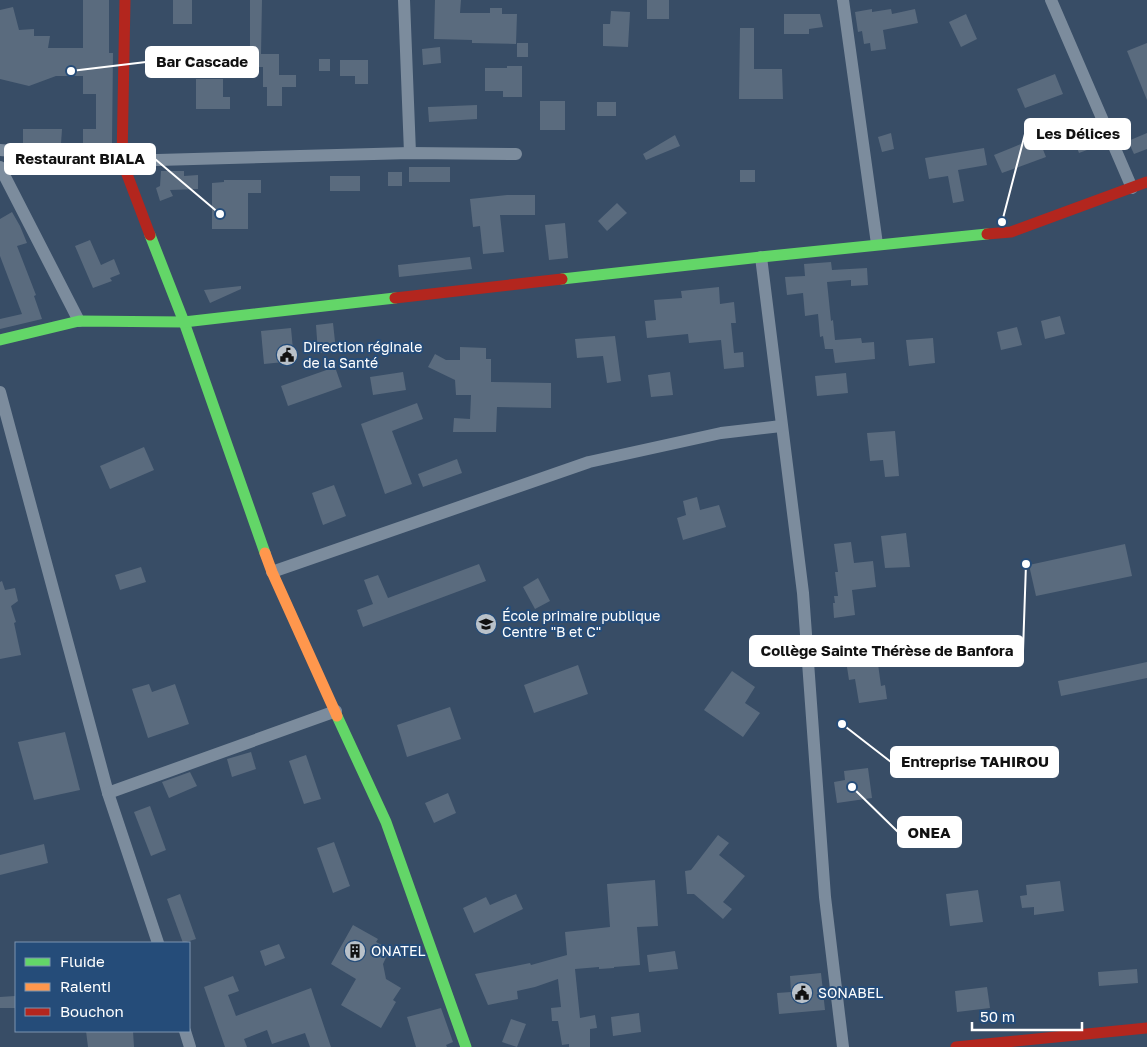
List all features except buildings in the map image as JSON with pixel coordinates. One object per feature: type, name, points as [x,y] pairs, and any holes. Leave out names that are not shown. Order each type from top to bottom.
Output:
[{"type":"main road","points":[[125,0],[122,162],[184,322],[272,572],[386,822],[466,1047]]},
{"type":"main road","points":[[0,340],[79,321],[184,322],[877,244],[1011,232],[1147,182]]},
{"type":"main road","points":[[956,1047],[1014,1044],[1147,1028]]},
{"type":"street","points":[[404,0],[410,153]]},
{"type":"street","points":[[843,0],[877,244]]},
{"type":"street","points":[[1051,0],[1132,188]]},
{"type":"street","points":[[0,150],[122,162],[410,153],[516,154]]},
{"type":"street","points":[[0,167],[79,321]]},
{"type":"street","points":[[761,257],[803,593],[825,897],[843,1047]]},
{"type":"street","points":[[0,392],[108,793],[158,942]]},
{"type":"street","points":[[272,572],[589,462],[721,434],[781,426]]},
{"type":"street","points":[[108,793],[336,711]]},
{"type":"street","points":[[185,1032],[190,1047]]},
{"type":"traffic: fast","points":[[562,279],[987,234]]},
{"type":"traffic: fast","points":[[150,235],[184,322],[265,553]]},
{"type":"traffic: fast","points":[[0,340],[79,321],[184,322],[395,298]]},
{"type":"traffic: fast","points":[[337,716],[386,822],[466,1047]]},
{"type":"traffic: slow","points":[[265,553],[337,716]]},
{"type":"traffic: jam","points":[[125,0],[122,161],[150,235]]},
{"type":"traffic: jam","points":[[987,234],[1011,232],[1147,182]]},
{"type":"traffic: jam","points":[[395,298],[562,279]]},
{"type":"traffic: jam","points":[[956,1047],[1147,1028]]},
{"type":"place","name":"Bar Cascade","points":[[71,71]]},
{"type":"place","name":"Restaurant BIALA","points":[[220,214]]},
{"type":"place","name":"Les Délices","points":[[1002,222]]},
{"type":"place","name":"Direction réginale de la Santé","points":[[287,355]]},
{"type":"place","name":"Collège Sainte Thérèse de Banfora","points":[[1026,564]]},
{"type":"place","name":"École primaire publique Centre \"B et C\"","points":[[486,624]]},
{"type":"place","name":"Entreprise TAHIROU","points":[[842,724]]},
{"type":"place","name":"ONEA","points":[[852,787]]},
{"type":"place","name":"ONATEL","points":[[355,951]]},
{"type":"place","name":"SONABEL","points":[[802,993]]}]
